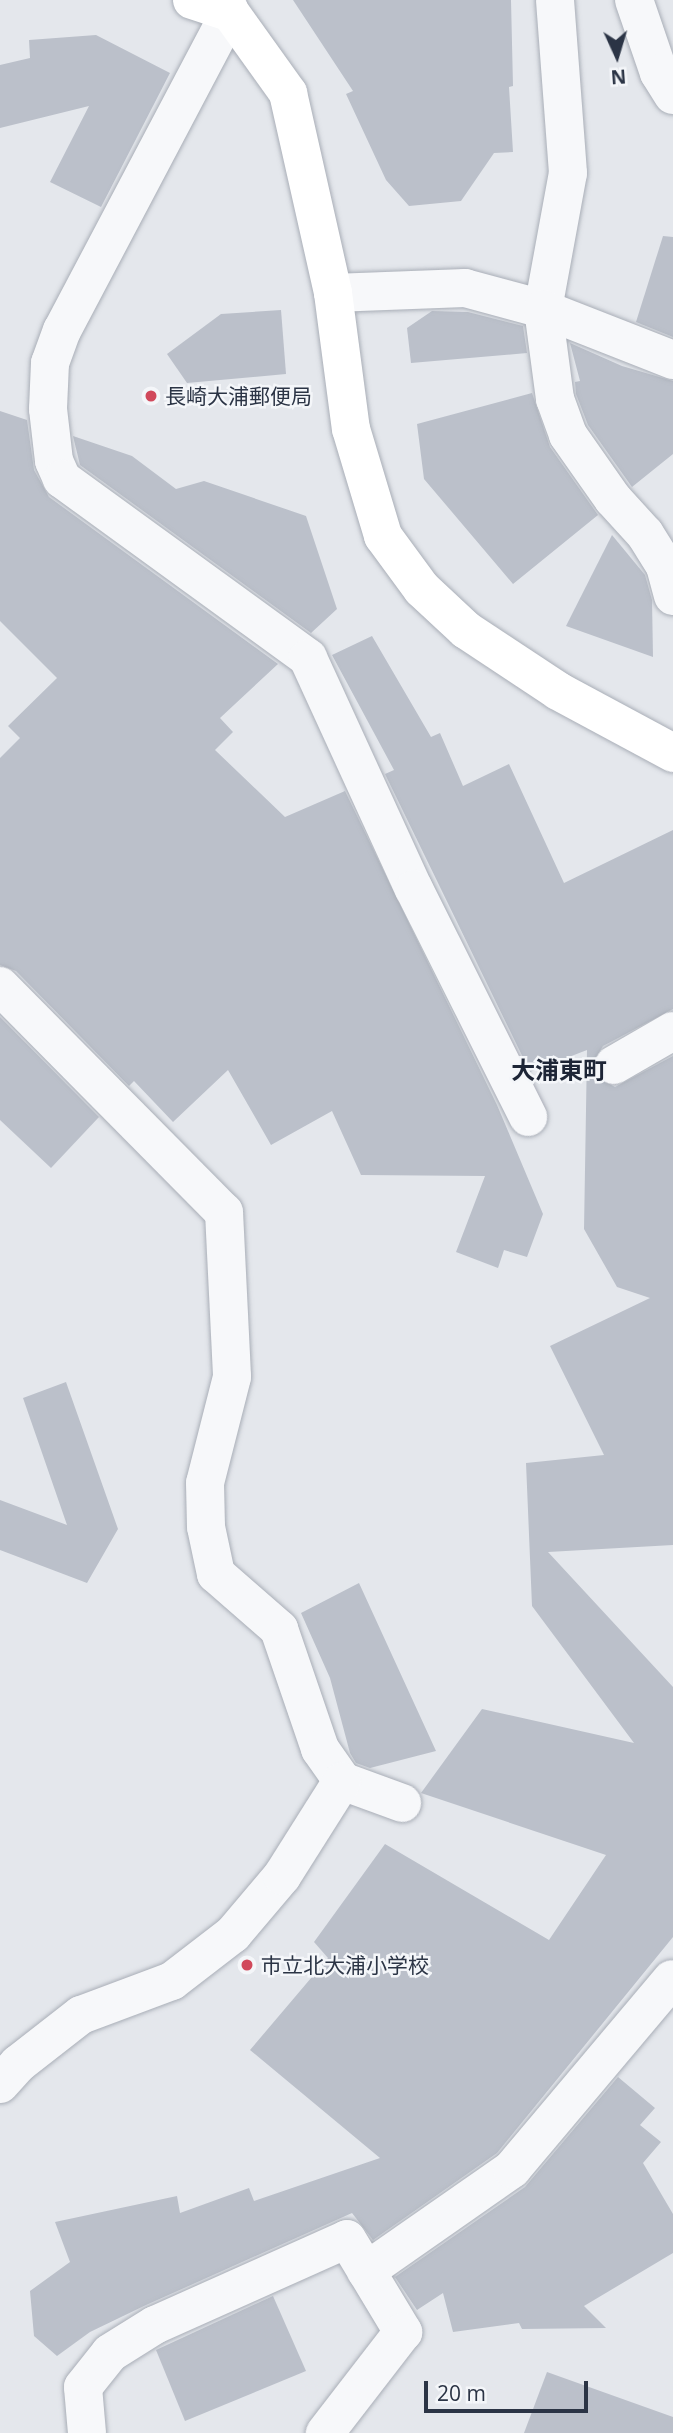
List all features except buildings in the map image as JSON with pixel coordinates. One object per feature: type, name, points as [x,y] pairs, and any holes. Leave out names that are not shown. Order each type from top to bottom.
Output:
[{"type":"street","points":[[192,0],[228,6],[288,93],[333,293],[351,429],[383,536],[406,568],[466,629],[558,691],[673,753]]},
{"type":"street","points":[[555,0],[568,173],[543,309],[555,399],[568,435],[666,566],[673,596]]},
{"type":"street","points":[[634,0],[659,73],[673,94]]},
{"type":"street","points":[[228,6],[61,330],[50,363],[48,409],[54,461],[62,479],[308,658],[414,888],[528,1117]]},
{"type":"street","points":[[333,293],[465,288],[543,309],[673,360]]},
{"type":"street","points":[[0,986],[224,1212],[232,1377],[205,1483],[206,1527],[216,1574],[279,1629],[320,1749],[342,1781],[402,1803]]},
{"type":"street","points":[[614,1065],[673,1031]]},
{"type":"street","points":[[0,2084],[18,2064],[81,2015],[172,1981],[233,1934],[282,1877],[342,1781]]},
{"type":"street","points":[[366,2271],[512,2169],[672,1979]]},
{"type":"street","points":[[87,2433],[83,2387],[110,2353],[155,2325],[347,2239],[404,2332],[325,2433]]},
{"type":"place","name":"長崎大浦郵便局","points":[[151,396]]},
{"type":"place","name":"市立北大浦小学校","points":[[247,1965]]},
{"type":"district","name":"大浦東町","points":[[559,1070]]}]
